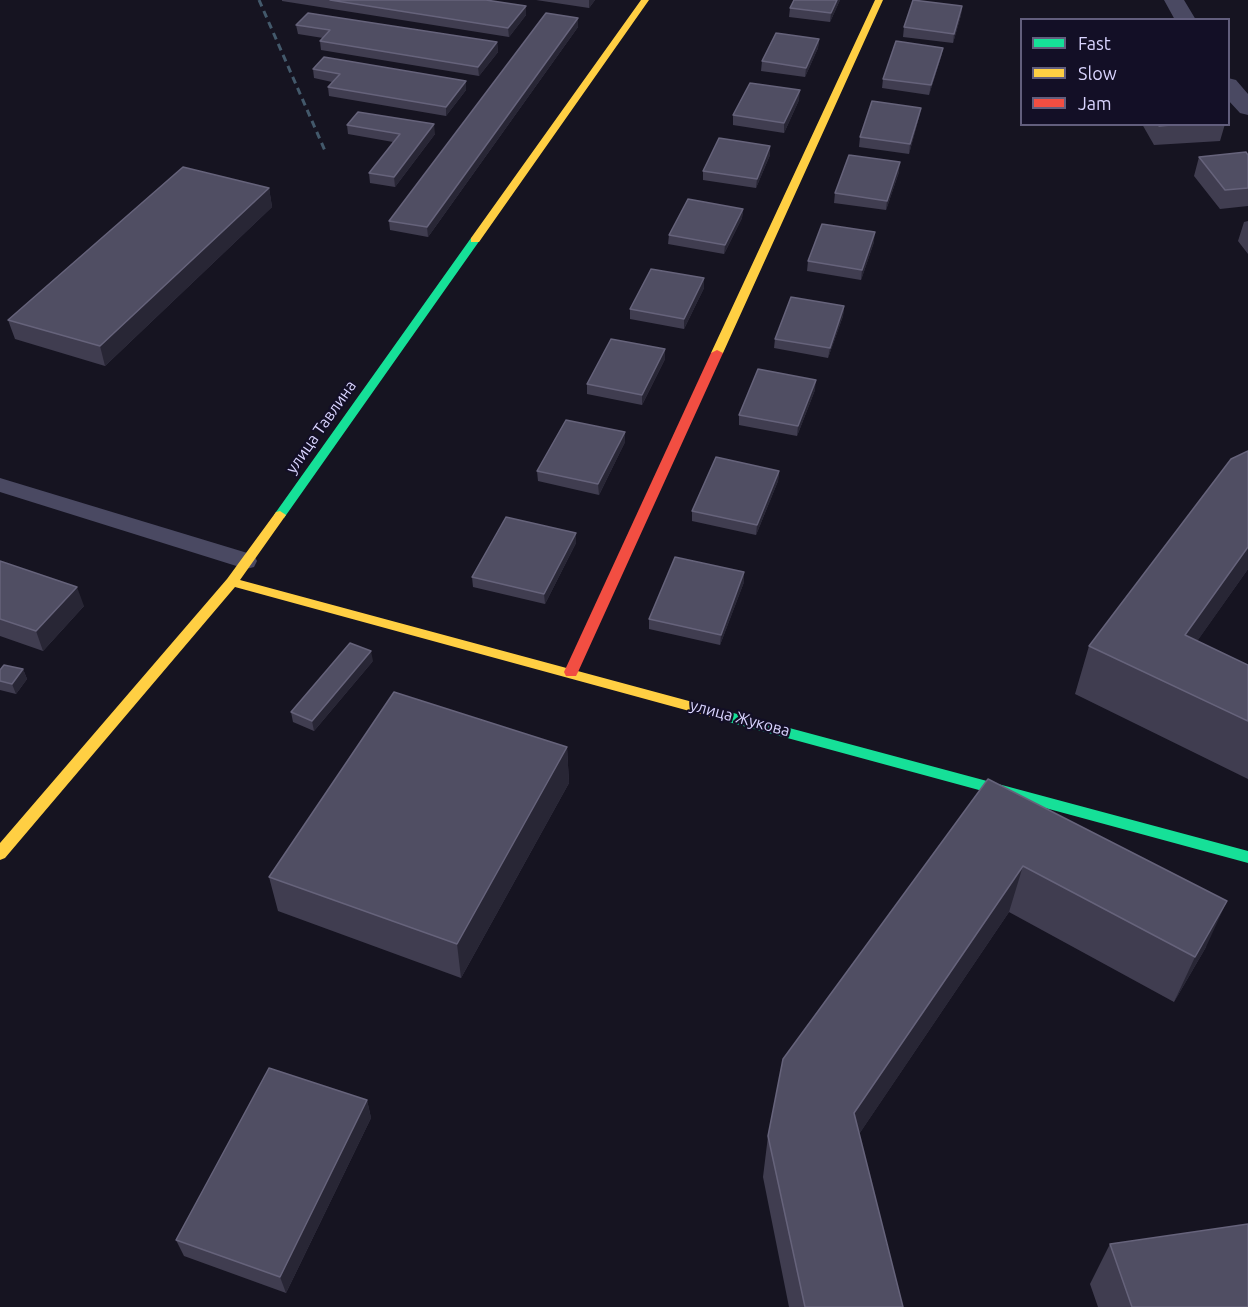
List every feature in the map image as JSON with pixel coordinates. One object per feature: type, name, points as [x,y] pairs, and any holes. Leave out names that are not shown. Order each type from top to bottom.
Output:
[{"type":"street","name":"улица Тавлина","points":[[0,854],[232,582],[645,0]]},
{"type":"street","points":[[571,672],[879,0]]},
{"type":"street","points":[[1174,0],[1185,18]]},
{"type":"street","points":[[1230,76],[1248,75]]},
{"type":"street","points":[[1230,87],[1248,108]]},
{"type":"street","name":"улица Жукова","points":[[232,582],[1248,857]]},
{"type":"lane","points":[[0,485],[246,561]]},
{"type":"building","points":[[330,0],[486,0],[526,6],[508,28]]},
{"type":"building","points":[[794,0],[837,0],[831,13],[790,8]]},
{"type":"building","points":[[913,0],[962,6],[954,34],[904,27]]},
{"type":"building","points":[[308,13],[497,42],[478,67],[320,41],[330,30],[296,25]]},
{"type":"building","points":[[546,13],[578,18],[427,227],[389,221]]},
{"type":"building","points":[[776,33],[819,39],[806,68],[762,61]]},
{"type":"building","points":[[896,41],[943,48],[931,85],[883,79]]},
{"type":"building","points":[[324,57],[466,81],[446,107],[328,87],[340,74],[313,69]]},
{"type":"building","points":[[750,83],[800,90],[784,123],[733,115]]},
{"type":"building","points":[[872,101],[921,108],[910,144],[860,137]]},
{"type":"building","points":[[358,112],[434,124],[394,177],[369,173],[400,134],[347,125]]},
{"type":"building","points":[[719,138],[770,146],[757,179],[703,171]]},
{"type":"building","points":[[1246,152],[1248,155],[1248,188],[1225,190],[1199,157]]},
{"type":"building","points":[[849,155],[900,162],[887,201],[835,193]]},
{"type":"building","points":[[183,167],[269,188],[100,346],[8,320]]},
{"type":"building","points":[[688,199],[743,209],[725,245],[669,235]]},
{"type":"building","points":[[822,224],[875,232],[862,270],[808,261]]},
{"type":"building","points":[[651,269],[704,278],[684,319],[630,309]]},
{"type":"building","points":[[791,297],[844,306],[830,348],[775,339]]},
{"type":"building","points":[[611,339],[665,349],[642,395],[587,384]]},
{"type":"building","points":[[758,369],[816,380],[798,426],[739,415]]},
{"type":"building","points":[[566,420],[625,432],[598,484],[537,471]]},
{"type":"building","points":[[1248,451],[1248,547],[1185,635],[1248,665],[1248,721],[1089,646],[1231,459]]},
{"type":"building","points":[[716,457],[779,471],[757,525],[692,511]]},
{"type":"building","points":[[506,517],[576,533],[544,594],[472,577]]},
{"type":"building","points":[[675,557],[744,572],[721,635],[649,619]]},
{"type":"building","points":[[0,561],[77,587],[36,631],[0,619]]},
{"type":"building","points":[[350,643],[371,651],[312,721],[291,712]]},
{"type":"building","points":[[4,665],[23,669],[12,684],[0,681],[0,670]]},
{"type":"building","points":[[394,692],[567,747],[457,944],[269,877]]},
{"type":"building","points":[[988,779],[1227,901],[1195,957],[1023,866],[854,1113],[903,1307],[805,1307],[768,1136],[783,1059]]},
{"type":"building","points":[[269,1068],[367,1100],[280,1277],[176,1240]]},
{"type":"building","points":[[1248,1224],[1248,1307],[1132,1307],[1110,1244]]},
{"type":"railway","points":[[259,0],[326,153]]},
{"type":"traffic: fast","points":[[280,515],[475,240]]},
{"type":"traffic: fast","points":[[726,716],[1248,857]]},
{"type":"traffic: slow","points":[[475,240],[645,0]]},
{"type":"traffic: slow","points":[[717,353],[879,0]]},
{"type":"traffic: slow","points":[[0,854],[232,582],[280,515]]},
{"type":"traffic: slow","points":[[232,582],[726,716]]},
{"type":"traffic: jam","points":[[571,672],[717,353]]}]
